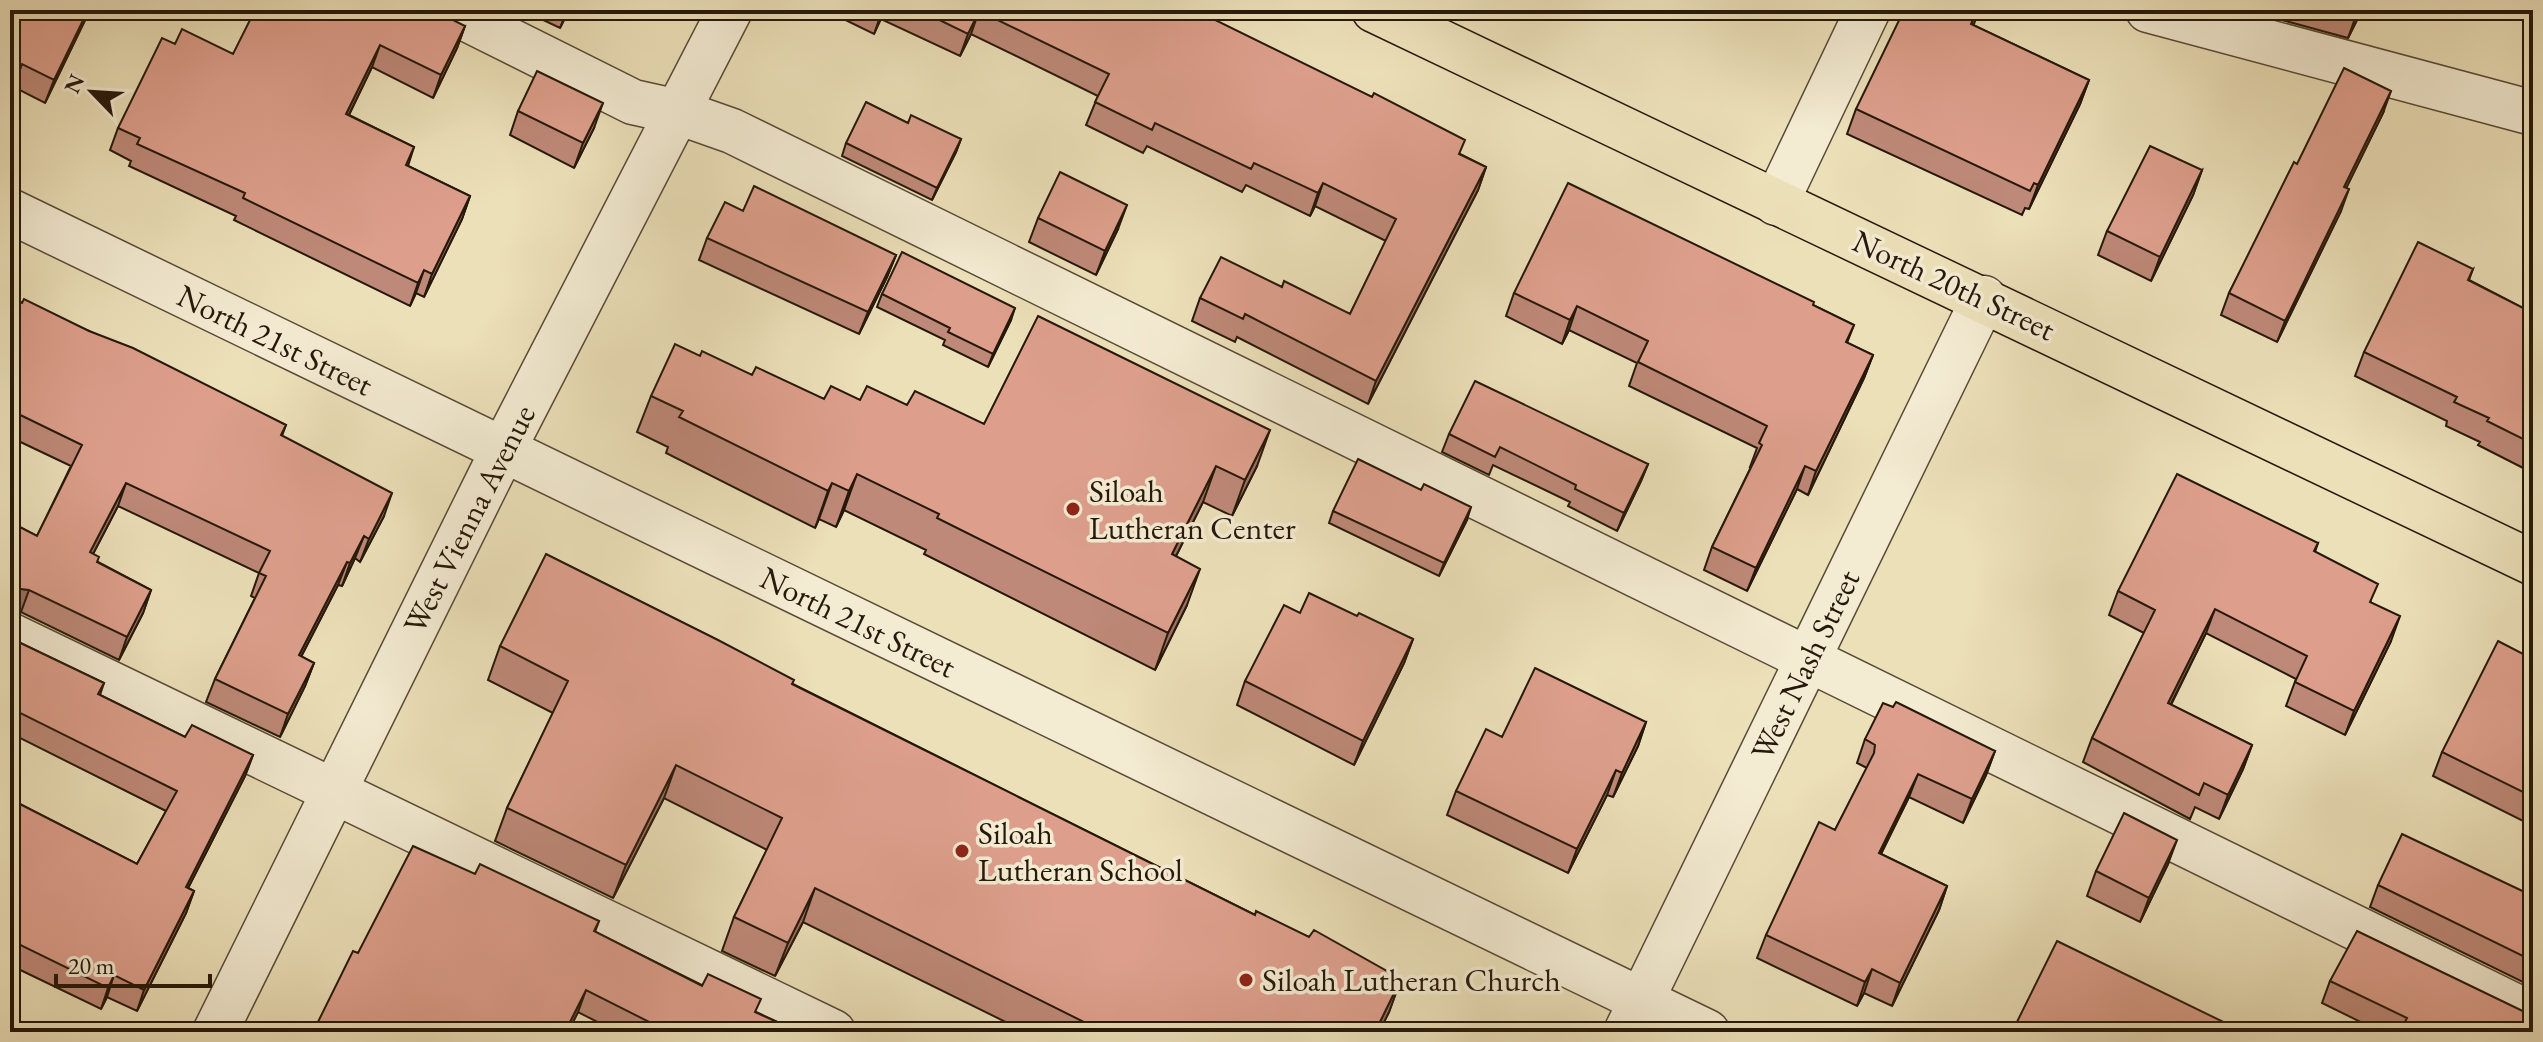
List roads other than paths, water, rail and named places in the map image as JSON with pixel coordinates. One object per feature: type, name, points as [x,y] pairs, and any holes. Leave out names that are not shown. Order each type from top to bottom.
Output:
[{"type":"main road","name":"North 20th Street","points":[[1374,10],[1776,203],[1984,298],[2533,563]]},
{"type":"street","points":[[449,10],[633,102],[678,112],[732,131],[2533,1015]]},
{"type":"street","name":"West Vienna Avenue","points":[[215,1032],[503,450],[730,10]]},
{"type":"street","points":[[1776,203],[1868,10]]},
{"type":"street","points":[[2148,10],[2533,113]]},
{"type":"street","name":"North 21st Street","points":[[10,211],[503,450],[1634,1016],[1707,1032]]},
{"type":"street","name":"West Nash Street","points":[[1634,1016],[1984,298]]},
{"type":"street","points":[[10,635],[833,1032]]},
{"type":"place","name":"Siloah Lutheran Center","points":[[1073,509]]},
{"type":"place","name":"Siloah Lutheran School","points":[[962,851]]},
{"type":"place","name":"Siloah Lutheran Church","points":[[1246,980]]}]
